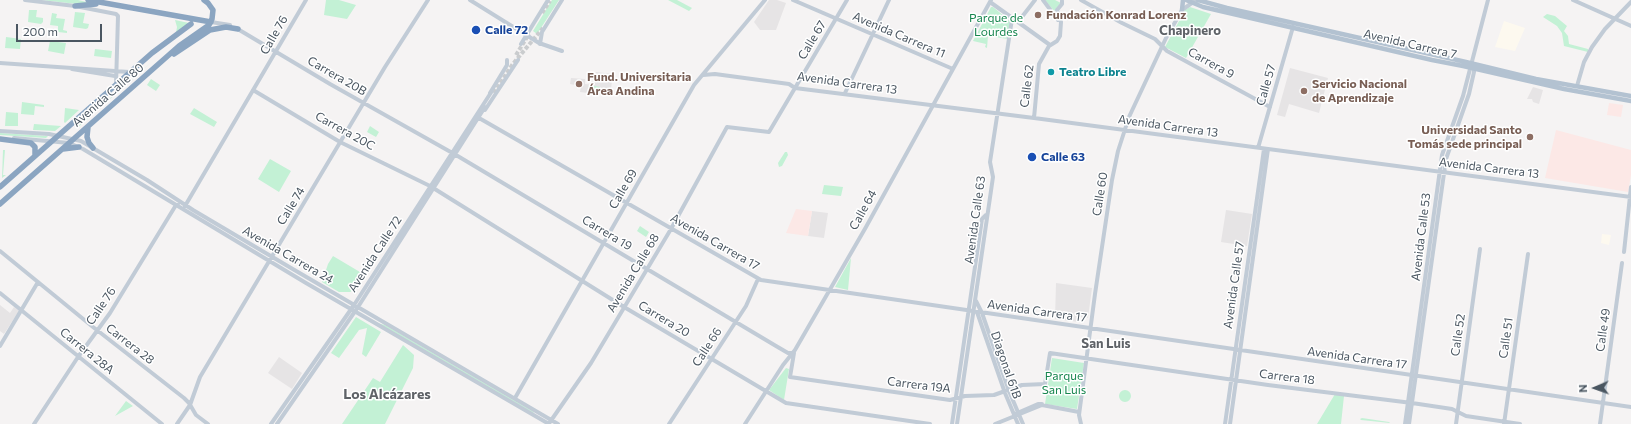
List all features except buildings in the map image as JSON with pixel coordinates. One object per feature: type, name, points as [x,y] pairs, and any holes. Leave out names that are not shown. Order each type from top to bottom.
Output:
[{"type":"highway","points":[[88,0],[211,22],[213,10],[204,0]]},
{"type":"highway","points":[[75,6],[106,4]]},
{"type":"highway","name":"Avenida Calle 80","points":[[0,204],[179,46],[211,22]]},
{"type":"highway","name":"Avenida Calle 80","points":[[0,187],[157,48],[191,24]]},
{"type":"highway","points":[[165,59],[210,30],[226,27],[238,29]]},
{"type":"highway","points":[[88,126],[87,137],[93,148]]},
{"type":"highway","points":[[0,138],[31,143],[35,147],[36,155]]},
{"type":"highway","points":[[61,150],[79,147]]},
{"type":"main road","points":[[25,0],[75,6],[113,12],[116,14],[118,16],[115,74],[116,85]]},
{"type":"main road","name":"Calle 76","points":[[183,209],[306,0]]},
{"type":"main road","name":"Calle 74","points":[[177,424],[190,405],[200,377],[268,261],[428,0]]},
{"type":"main road","points":[[470,0],[478,2],[540,44],[562,51]]},
{"type":"main road","points":[[520,44],[549,0]]},
{"type":"main road","points":[[557,5],[561,0]]},
{"type":"main road","points":[[540,44],[542,32],[561,0]]},
{"type":"main road","name":"Calle 69","points":[[515,398],[692,88],[765,0]]},
{"type":"main road","name":"Avenida Carrera 11","points":[[793,0],[953,69]]},
{"type":"main road","name":"Calle 67","points":[[727,127],[769,132],[847,0]]},
{"type":"main road","points":[[845,93],[889,0]]},
{"type":"main road","points":[[1018,22],[1035,0]]},
{"type":"main road","points":[[1043,0],[1061,25]]},
{"type":"main road","name":"Calle 62","points":[[1034,118],[1038,68],[1050,45],[1059,38],[1061,25],[1057,12],[1062,4],[1061,0],[1067,0]]},
{"type":"main road","name":"Carrera 9","points":[[1081,0],[1122,23],[1155,39],[1167,51],[1270,107]]},
{"type":"main road","points":[[1182,10],[1183,0]]},
{"type":"main road","name":"Calle 60","points":[[1080,424],[1078,419],[1095,294],[1113,177],[1124,130],[1162,46],[1182,10],[1189,1],[1197,0]]},
{"type":"main road","name":"Avenida Carrera 7","points":[[1197,0],[1557,88],[1631,101]]},
{"type":"main road","name":"Avenida Calle 53","points":[[1409,424],[1414,376],[1442,172],[1443,151],[1472,66],[1488,0]]},
{"type":"main road","points":[[1573,0],[1631,26]]},
{"type":"main road","points":[[991,1],[1012,19],[1050,45]]},
{"type":"main road","name":"Calle 64","points":[[745,424],[783,365],[794,353],[991,1]]},
{"type":"main road","name":"Avenida Carrera 7","points":[[1189,1],[1203,7],[1432,60],[1472,66],[1631,96]]},
{"type":"main road","points":[[1577,86],[1584,62],[1589,53],[1602,33],[1631,2]]},
{"type":"main road","name":"Avenida Calle 63","points":[[957,424],[971,325],[975,312],[975,297],[993,177],[990,162],[1012,19]]},
{"type":"main road","name":"Carrera 20B","points":[[211,22],[228,25],[238,29],[364,103],[452,152]]},
{"type":"main road","name":"Calle 57","points":[[1258,148],[1293,27]]},
{"type":"main road","points":[[477,118],[507,65],[507,60]]},
{"type":"main road","points":[[477,118],[518,60]]},
{"type":"main road","points":[[0,63],[66,68],[115,74],[130,72]]},
{"type":"main road","name":"Avenida Carrera 13","points":[[703,75],[715,74],[789,84],[795,88],[845,93],[1630,197]]},
{"type":"main road","name":"Carrera 20C","points":[[253,90],[340,142],[432,188]]},
{"type":"main road","name":"Avenida Calle 72","points":[[271,424],[456,155],[493,92]]},
{"type":"main road","name":"Avenida Calle 72","points":[[277,424],[356,312],[432,188],[452,152],[477,118]]},
{"type":"main road","name":"Avenida Carrera 17","points":[[477,118],[758,279],[1631,408]]},
{"type":"main road","name":"Avenida Calle 68","points":[[549,423],[591,363],[671,229],[727,127]]},
{"type":"main road","name":"Avenida Carrera 24","points":[[0,131],[58,135],[74,139],[93,148],[271,257],[515,398],[549,423]]},
{"type":"main road","name":"Avenida Carrera 24","points":[[0,138],[69,143],[79,147],[319,291],[549,423],[558,424]]},
{"type":"main road","name":"Avenida Calle 57","points":[[1230,424],[1238,351],[1266,149]]},
{"type":"main road","name":"Carrera 19","points":[[452,152],[776,346],[787,352],[794,353]]},
{"type":"main road","points":[[1624,252],[1631,187]]},
{"type":"main road","name":"Carrera 20","points":[[432,188],[624,307],[786,403],[930,424]]},
{"type":"main road","points":[[176,205],[186,205]]},
{"type":"main road","name":"Calle 76","points":[[34,424],[78,357],[110,313],[176,205]]},
{"type":"main road","name":"Avenida Calle 63","points":[[952,424],[975,312],[982,219],[986,216],[988,210]]},
{"type":"main road","name":"Calle 52","points":[[1456,424],[1480,249]]},
{"type":"main road","name":"Carrera 28","points":[[0,251],[184,398],[196,415],[208,424]]},
{"type":"main road","name":"Calle 51","points":[[1504,423],[1528,254]]},
{"type":"main road","name":"Calle 49","points":[[1600,424],[1622,263]]},
{"type":"main road","name":"Calle 66","points":[[669,424],[736,322],[748,302],[758,279]]},
{"type":"main road","points":[[0,346],[38,282]]},
{"type":"main road","points":[[319,291],[322,286]]},
{"type":"main road","name":"Carrera 28A","points":[[0,293],[162,424]]},
{"type":"main road","points":[[975,297],[977,305],[975,312]]},
{"type":"main road","name":"Diagonal 61B","points":[[975,312],[982,326],[1006,390]]},
{"type":"main road","name":"Diagonal 61B","points":[[975,312],[1016,415],[1018,424]]},
{"type":"main road","points":[[971,325],[982,326]]},
{"type":"main road","name":"Avenida Calle 57","points":[[1225,424],[1231,380],[1238,351]]},
{"type":"main road","name":"Carrera 19A","points":[[794,353],[790,377],[950,400],[988,396],[1022,385],[1045,384]]},
{"type":"main road","name":"Carrera 18","points":[[1045,384],[1050,353],[1231,380],[1452,409],[1464,416],[1504,423],[1520,424]]},
{"type":"main road","name":"Avenida Calle 53","points":[[1406,424],[1411,403]]},
{"type":"main road","points":[[995,424],[1040,406],[1079,412]]},
{"type":"main road","name":"Diagonal 61B","points":[[1016,415],[1023,424]]},
{"type":"shaded area","points":[[769,0],[777,0],[786,3],[776,30],[760,30],[754,22]]},
{"type":"shaded area","points":[[1504,21],[1525,28],[1515,51],[1495,47]]},
{"type":"shaded area","name":"Servicio Nacional de Aprendizaje","points":[[1290,68],[1328,78],[1319,113],[1289,104],[1285,117],[1277,115]]},
{"type":"shaded area","name":"Fund. Universitaria Área Andina","points":[[596,72],[613,74],[610,96],[580,92],[581,86],[570,84],[571,78],[585,79],[585,84],[594,85]]},
{"type":"shaded area","points":[[1533,87],[1543,90],[1539,104],[1533,102],[1532,99],[1527,99]]},
{"type":"shaded area","points":[[1609,103],[1623,105],[1621,117],[1607,115]]},
{"type":"shaded area","points":[[1556,130],[1631,150],[1631,175],[1628,192],[1545,178]]},
{"type":"shaded area","points":[[796,209],[812,211],[808,236],[786,233]]},
{"type":"shaded area","points":[[1226,210],[1252,214],[1247,246],[1221,242]]},
{"type":"shaded area","points":[[812,211],[828,213],[824,238],[808,236]]},
{"type":"shaded area","points":[[1602,234],[1611,235],[1609,245],[1601,243]]},
{"type":"shaded area","points":[[1056,283],[1092,288],[1088,318],[1080,317],[1079,322],[1055,319]]},
{"type":"shaded area","points":[[0,305],[10,313],[14,307],[19,311],[4,334],[0,331]]},
{"type":"shaded area","points":[[279,357],[302,373],[292,389],[268,373]]},
{"type":"green space","points":[[41,0],[78,0],[91,3],[77,4]]},
{"type":"green space","points":[[326,0],[339,0],[356,5],[347,19],[324,15]]},
{"type":"green space","points":[[552,0],[559,0],[537,34],[533,31]]},
{"type":"green space","points":[[668,0],[677,0],[692,8],[689,11]]},
{"type":"green space","points":[[1045,0],[1055,0],[1061,3],[1054,11]]},
{"type":"green space","name":"Parque de Lourdes","points":[[991,7],[1010,21],[1008,39],[988,36],[987,48],[985,47],[986,44],[973,41]]},
{"type":"green space","points":[[1190,7],[1211,14],[1186,58],[1165,47],[1185,10]]},
{"type":"green space","points":[[29,10],[37,10],[36,17],[43,18],[43,22],[41,24],[28,22]]},
{"type":"green space","points":[[75,12],[85,13],[83,23],[89,24],[88,28],[73,27]]},
{"type":"green space","points":[[52,13],[57,14],[56,18],[65,19],[63,30],[67,31],[67,33],[58,32],[58,26],[50,25]]},
{"type":"green space","points":[[1547,14],[1555,16],[1567,26],[1564,31],[1568,36],[1569,44],[1588,49],[1588,52],[1564,46],[1562,33],[1557,26],[1543,17]]},
{"type":"green space","points":[[175,20],[189,23],[176,33],[177,27]]},
{"type":"green space","points":[[6,37],[21,39],[20,49],[5,48]]},
{"type":"green space","points":[[50,41],[66,43],[64,54],[48,51]]},
{"type":"green space","points":[[95,49],[112,51],[111,58],[94,56]]},
{"type":"green space","points":[[155,59],[76,129],[76,128]]},
{"type":"green space","points":[[151,79],[160,85],[156,91],[147,85]]},
{"type":"green space","points":[[589,85],[600,87],[600,93],[588,91]]},
{"type":"green space","points":[[22,102],[44,105],[44,107],[35,106],[34,115],[21,114]]},
{"type":"green space","points":[[65,108],[79,110],[65,123],[64,122]]},
{"type":"green space","points":[[194,108],[217,122],[214,127],[190,114]]},
{"type":"green space","points":[[6,112],[18,113],[18,126],[5,126]]},
{"type":"green space","points":[[34,124],[61,126],[55,131],[33,130]]},
{"type":"green space","points":[[370,126],[379,132],[376,137],[367,132]]},
{"type":"green space","points":[[0,133],[48,136],[46,138],[0,135]]},
{"type":"green space","points":[[3,150],[5,150],[3,175],[6,175],[2,178]]},
{"type":"green space","points":[[785,152],[787,152],[788,155],[782,166],[779,167],[778,163]]},
{"type":"green space","points":[[270,159],[291,171],[279,192],[258,179]]},
{"type":"green space","points":[[824,185],[843,187],[841,196],[822,194]]},
{"type":"green space","points":[[640,226],[649,232],[646,237],[637,231]]},
{"type":"green space","points":[[333,256],[365,275],[356,289],[350,292],[339,292],[322,282],[328,264]]},
{"type":"green space","points":[[851,258],[848,290],[835,287]]},
{"type":"green space","points":[[356,317],[381,332],[366,357],[362,354],[367,328],[359,330],[339,358],[331,353]]},
{"type":"green space","points":[[377,323],[385,325],[534,412],[533,413]]},
{"type":"green space","points":[[403,345],[414,355],[413,368],[385,424],[342,424],[373,378],[380,382]]},
{"type":"green space","name":"Parque San Luis","points":[[1052,358],[1084,363],[1077,409],[1045,404]]},
{"type":"green space","points":[[786,368],[789,369],[784,400],[769,390]]},
{"type":"green space","points":[[1125,390],[1129,392],[1131,396],[1129,400],[1125,402],[1121,400],[1119,396],[1121,392]]},
{"type":"green space","points":[[1335,394],[1344,396],[1341,424],[1317,424]]},
{"type":"green space","points":[[126,401],[133,406],[115,416]]},
{"type":"green space","points":[[1362,418],[1389,422],[1390,423],[1360,419]]},
{"type":"tunnel","points":[[542,13],[550,1]]},
{"type":"tunnel","points":[[494,93],[512,65],[543,28]]},
{"type":"tunnel","points":[[516,55],[529,34]]},
{"type":"place","name":"Fundación Konrad Lorenz","points":[[1038,15]]},
{"type":"place","name":"Calle 72","points":[[476,30]]},
{"type":"place","name":"Teatro Libre","points":[[1051,72]]},
{"type":"place","name":"Fund. Universitaria Área Andina","points":[[579,84]]},
{"type":"place","name":"Servicio Nacional de Aprendizaje","points":[[1304,91]]},
{"type":"place","name":"Universidad Santo Tomás sede principal","points":[[1530,137]]},
{"type":"place","name":"Calle 63","points":[[1032,157]]},
{"type":"district","name":"Chapinero","points":[[1190,31]]},
{"type":"district","name":"San Luis","points":[[1106,344]]},
{"type":"district","name":"Los Alcázares","points":[[387,394]]}]
